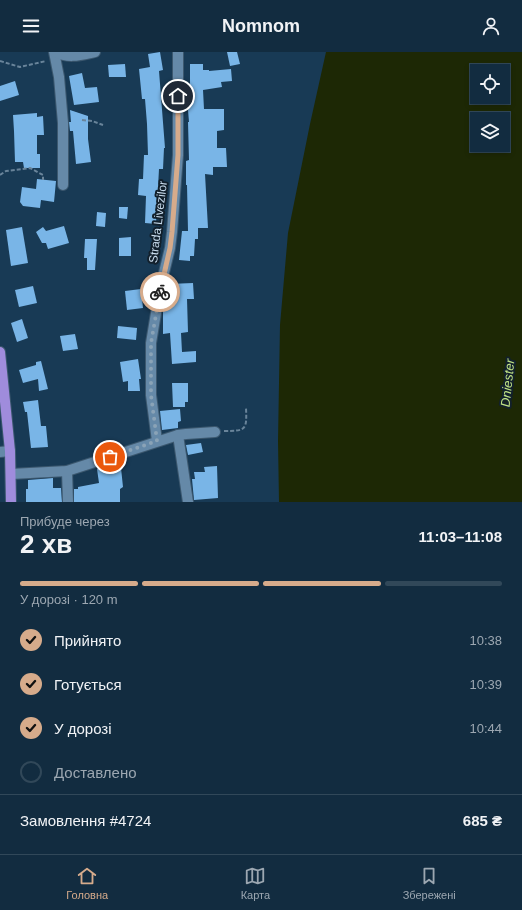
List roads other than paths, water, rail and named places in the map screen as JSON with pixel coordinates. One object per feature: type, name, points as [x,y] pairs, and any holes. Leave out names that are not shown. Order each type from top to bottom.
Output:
[{"type":"main road","points":[[0,352],[5,451],[11,474],[11,502]]},
{"type":"street","points":[[63,185],[63,123],[59,77],[55,54],[64,56],[80,56],[95,52]]},
{"type":"street","name":"Strada Livezilor","points":[[157,441],[151,395],[151,343],[160,289],[171,243],[178,155],[178,52]]},
{"type":"street","points":[[11,474],[68,471],[178,435],[215,432]]},
{"type":"street","points":[[178,435],[188,502]]},
{"type":"street","points":[[68,471],[68,502]]},
{"type":"water","name":"Dniester","points":[[326,52],[522,52],[522,502],[279,502],[278,441],[280,325],[288,233]]}]
